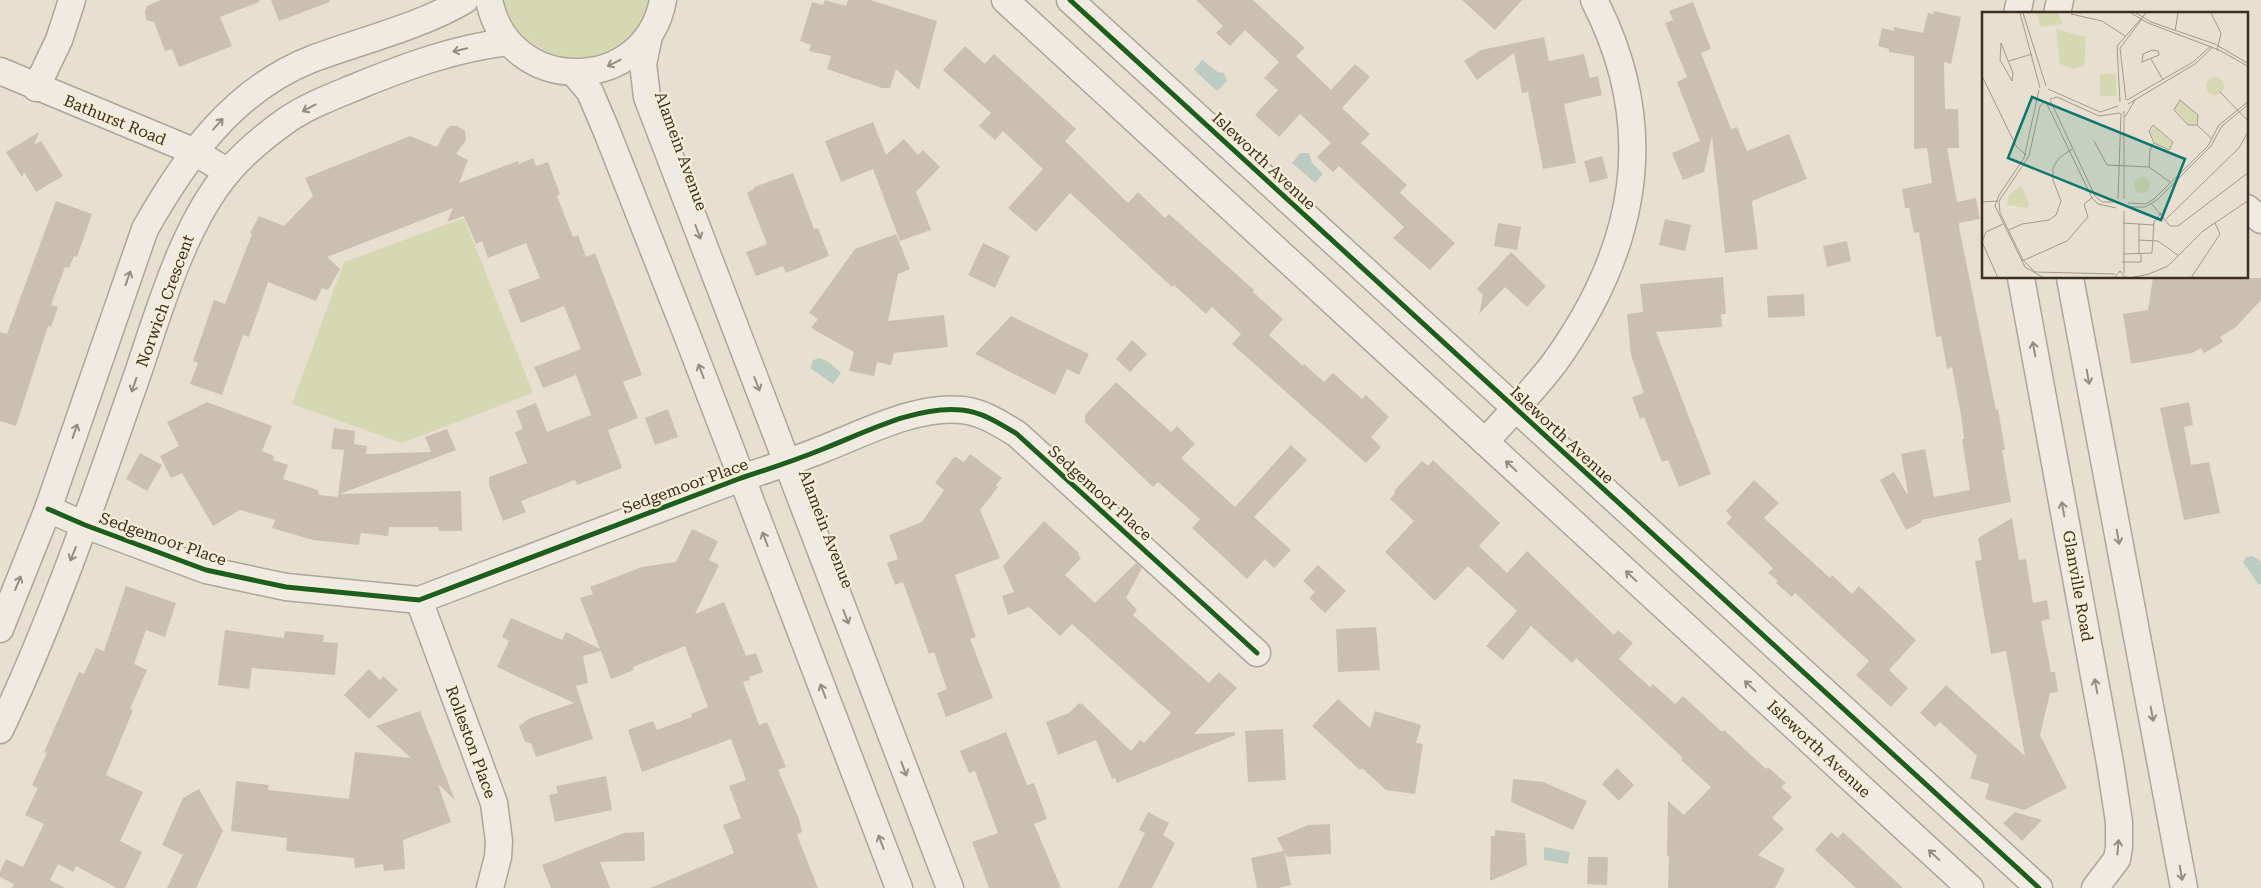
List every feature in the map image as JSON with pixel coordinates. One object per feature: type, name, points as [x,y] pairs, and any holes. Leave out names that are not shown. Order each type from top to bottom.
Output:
[{"type":"street","points":[[36,88],[59,40],[72,0]]},
{"type":"street","points":[[0,628],[48,509],[145,229],[169,187],[193,151],[230,110],[268,82],[310,60],[438,14],[465,0]]},
{"type":"street","points":[[490,0],[493,17],[508,42],[527,59],[550,69],[574,73],[603,69],[628,56],[649,36],[660,13],[663,0]]},
{"type":"street","name":"Isleworth Avenue","points":[[1005,0],[1970,888]]},
{"type":"street","name":"Isleworth Avenue","points":[[1070,0],[2039,888]]},
{"type":"street","points":[[1485,442],[1554,363],[1572,337],[1594,299],[1612,259],[1623,228],[1630,199],[1633,159],[1629,101],[1617,53],[1594,0]]},
{"type":"street","name":"Alamein Avenue","points":[[649,36],[643,64],[647,97],[950,888]]},
{"type":"street","name":"Norwich Crescent","points":[[0,730],[85,525],[177,264],[196,219],[228,172],[258,143],[289,119],[325,99],[397,70],[444,54],[482,45],[508,42]]},
{"type":"street","name":"Bathurst Road","points":[[0,71],[36,88],[193,151],[228,172]]},
{"type":"street","points":[[574,73],[590,92],[598,110],[899,888]]},
{"type":"street","points":[[2248,209],[2261,220]]},
{"type":"street","name":"Glanville Road","points":[[2021,279],[2110,763],[2119,822],[2117,859],[2095,888]]},
{"type":"street","points":[[2070,279],[2184,888]]},
{"type":"street","name":"Sedgemoor Place","points":[[48,509],[85,525],[215,572],[286,587],[419,600],[741,478],[788,463],[899,419],[933,411],[961,410],[989,417],[1017,434],[1257,653]]},
{"type":"street","name":"Rolleston Place","points":[[419,600],[494,803],[499,841],[498,858],[490,888]]},
{"type":"green space","points":[[503,0],[650,0],[637,28],[617,46],[599,54],[579,58],[560,56],[541,49],[525,37],[512,20]]},
{"type":"green space","points":[[464,218],[533,393],[402,443],[292,404],[344,262]]},
{"type":"shaded area","points":[[1202,60],[1218,72],[1224,73],[1227,81],[1217,91],[1194,70]]},
{"type":"shaded area","points":[[1300,153],[1309,153],[1312,163],[1323,174],[1315,183],[1292,163]]},
{"type":"shaded area","points":[[820,358],[830,363],[841,373],[833,384],[810,368],[813,360]]},
{"type":"shaded area","points":[[2253,556],[2261,562],[2261,585],[2258,584],[2243,562],[2246,557]]},
{"type":"shaded area","points":[[1544,847],[1570,852],[1568,864],[1544,860]]},
{"type":"building","points":[[161,0],[259,0],[259,2],[220,17],[232,46],[179,67],[172,49],[165,51],[154,22],[146,20],[145,12],[147,6]]},
{"type":"building","points":[[271,0],[329,0],[330,2],[279,21]]},
{"type":"building","points":[[825,0],[846,6],[848,0],[870,0],[937,21],[919,90],[896,69],[890,88],[882,88],[827,69],[831,56],[809,51],[811,45],[800,41],[812,2],[823,5]]},
{"type":"building","points":[[1196,0],[1253,0],[1305,48],[1296,56],[1331,90],[1355,64],[1370,77],[1342,108],[1370,134],[1361,143],[1407,185],[1400,193],[1455,243],[1430,270],[1393,238],[1404,227],[1339,166],[1333,172],[1317,157],[1331,143],[1300,114],[1279,137],[1255,115],[1278,90],[1264,78],[1279,62],[1245,30],[1230,46],[1216,33],[1223,26]]},
{"type":"building","points":[[1462,0],[1522,0],[1495,30]]},
{"type":"building","points":[[1693,2],[1711,49],[1701,53],[1731,129],[1737,127],[1747,151],[1789,134],[1807,179],[1752,201],[1758,249],[1725,253],[1712,136],[1704,172],[1683,180],[1672,153],[1700,141],[1677,82],[1687,77],[1665,23],[1673,20],[1669,11]]},
{"type":"building","points":[[1934,11],[1961,17],[1951,64],[1944,62],[1945,109],[1958,109],[1959,148],[1947,148],[1957,202],[1976,198],[1980,219],[1959,223],[1959,227],[1996,410],[1998,409],[2005,450],[2002,450],[2011,502],[1921,520],[1922,522],[1906,530],[1880,480],[1894,472],[1908,493],[1901,454],[1925,449],[1934,497],[1970,490],[1962,439],[1964,439],[1961,415],[1952,367],[1947,369],[1941,336],[1936,337],[1919,232],[1914,233],[1909,208],[1905,208],[1902,189],[1932,183],[1927,148],[1914,149],[1914,56],[1889,52],[1889,49],[1878,46],[1882,28],[1894,31],[1894,27],[1923,33],[1928,13],[1933,14]]},
{"type":"building","points":[[1544,37],[1549,61],[1584,54],[1590,78],[1598,76],[1602,95],[1564,104],[1576,163],[1543,169],[1528,92],[1522,93],[1514,53],[1477,80],[1464,61],[1481,50]]},
{"type":"building","points":[[965,46],[985,64],[994,54],[1076,129],[1065,141],[1128,203],[1138,192],[1165,218],[1169,214],[1254,290],[1253,292],[1283,319],[1269,335],[1303,366],[1304,364],[1324,382],[1333,373],[1362,399],[1366,395],[1389,417],[1371,437],[1381,447],[1366,463],[1232,344],[1241,334],[1212,307],[1206,314],[1174,285],[1172,287],[1070,193],[1036,232],[1008,208],[1043,169],[1003,131],[995,140],[979,126],[991,113],[943,70]]},
{"type":"building","points":[[873,122],[886,155],[904,139],[918,155],[923,150],[940,167],[916,192],[931,230],[900,241],[873,169],[841,182],[825,141]]},
{"type":"building","points":[[450,126],[458,126],[465,131],[466,140],[456,154],[468,160],[459,183],[518,161],[519,164],[533,158],[536,166],[548,162],[560,194],[557,196],[573,237],[578,235],[586,257],[595,253],[642,375],[623,382],[638,418],[608,430],[622,468],[577,485],[575,480],[521,501],[526,512],[503,521],[489,485],[489,477],[527,463],[515,432],[523,429],[516,411],[536,403],[547,432],[591,415],[576,375],[543,388],[534,367],[581,349],[564,306],[521,323],[508,290],[540,278],[526,243],[488,258],[482,241],[476,244],[464,216],[447,222],[453,208],[327,257],[340,269],[328,290],[322,288],[316,301],[268,282],[249,337],[243,335],[222,395],[190,384],[198,363],[193,361],[214,300],[225,304],[252,234],[250,233],[259,216],[284,226],[313,196],[305,178],[410,136],[437,147]]},
{"type":"building","points":[[39,132],[34,145],[41,141],[63,176],[36,192],[24,172],[22,177],[6,152]]},
{"type":"building","points":[[1602,156],[1608,178],[1590,183],[1584,161]]},
{"type":"building","points":[[793,173],[814,229],[818,228],[829,256],[786,273],[783,266],[756,276],[746,252],[767,244],[747,193],[754,189],[754,187]]},
{"type":"building","points":[[56,201],[92,214],[77,257],[74,256],[69,268],[65,267],[51,305],[58,307],[51,327],[48,326],[16,426],[0,421],[0,332],[7,334]]},
{"type":"building","points":[[1665,219],[1691,225],[1685,251],[1659,245]]},
{"type":"building","points":[[1498,223],[1521,227],[1517,250],[1494,246]]},
{"type":"building","points":[[896,234],[910,269],[898,274],[888,321],[944,315],[948,347],[894,353],[891,365],[877,362],[874,376],[849,371],[854,352],[811,328],[818,319],[809,313],[855,249]]},
{"type":"building","points":[[1847,241],[1851,261],[1827,267],[1823,246]]},
{"type":"building","points":[[983,243],[1010,256],[995,288],[968,275]]},
{"type":"building","points":[[1511,252],[1546,286],[1527,307],[1505,287],[1479,314],[1483,295],[1477,289]]},
{"type":"building","points":[[1723,277],[1726,314],[1721,314],[1722,327],[1656,332],[1711,474],[1679,487],[1668,460],[1662,462],[1644,417],[1640,419],[1632,397],[1644,393],[1631,355],[1627,314],[1643,312],[1640,284]]},
{"type":"building","points":[[2261,278],[2261,300],[2236,327],[2220,337],[2223,342],[2204,353],[2201,348],[2192,353],[2131,364],[2123,314],[2148,310],[2153,279]]},
{"type":"building","points":[[1804,294],[1805,316],[1768,318],[1767,296]]},
{"type":"building","points":[[1011,316],[1089,354],[1079,375],[1067,369],[1055,395],[975,354]]},
{"type":"building","points":[[1132,340],[1147,354],[1130,372],[1116,359]]},
{"type":"building","points":[[1116,382],[1171,432],[1177,426],[1195,444],[1181,458],[1235,507],[1291,445],[1307,460],[1254,517],[1291,550],[1274,568],[1265,559],[1247,579],[1192,528],[1200,519],[1158,482],[1153,487],[1085,422],[1085,415]]},
{"type":"building","points":[[207,402],[272,426],[262,451],[274,456],[273,460],[288,465],[283,479],[318,490],[319,495],[338,497],[344,450],[331,449],[334,428],[355,431],[354,444],[367,446],[366,454],[431,452],[425,437],[447,429],[456,450],[340,494],[461,491],[462,531],[439,531],[438,527],[389,527],[388,536],[361,533],[359,545],[313,540],[272,528],[275,520],[240,510],[213,526],[182,473],[171,478],[160,456],[179,446],[167,422]]},
{"type":"building","points":[[2189,402],[2193,425],[2184,427],[2191,465],[2209,462],[2220,513],[2184,520],[2160,408]]},
{"type":"building","points":[[668,409],[678,437],[655,445],[645,418]]},
{"type":"building","points":[[140,453],[162,465],[147,491],[126,479]]},
{"type":"building","points":[[970,454],[1002,478],[996,485],[998,487],[980,510],[1000,558],[955,575],[976,637],[970,639],[993,698],[946,717],[937,693],[947,689],[934,652],[929,654],[903,582],[895,585],[887,563],[898,559],[889,535],[922,522],[944,490],[935,483],[954,457],[964,462]]},
{"type":"building","points":[[1433,460],[1500,523],[1479,546],[1507,573],[1527,551],[1614,635],[1618,630],[1633,643],[1619,659],[1650,687],[1653,684],[1675,704],[1683,696],[1722,732],[1724,730],[1766,769],[1768,767],[1786,783],[1781,787],[1792,797],[1772,818],[1784,829],[1758,855],[1785,869],[1775,888],[1668,888],[1668,801],[1684,815],[1711,787],[1681,760],[1683,758],[1576,658],[1572,663],[1531,626],[1503,660],[1486,646],[1517,611],[1468,566],[1435,601],[1385,552],[1414,521],[1390,499],[1395,493],[1394,491],[1422,461],[1428,466]]},
{"type":"building","points":[[1754,480],[1779,503],[1764,518],[1830,578],[1832,575],[1852,594],[1859,586],[1916,640],[1889,670],[1908,688],[1891,707],[1856,675],[1869,661],[1795,593],[1792,597],[1776,583],[1778,581],[1768,573],[1773,568],[1726,523],[1732,517],[1726,511]]},
{"type":"building","points":[[2012,518],[2019,560],[2026,559],[2033,603],[2047,600],[2050,619],[2041,621],[2051,672],[2055,672],[2058,692],[2050,693],[2040,735],[2067,788],[2024,810],[1985,799],[1989,784],[1970,778],[1977,756],[1940,722],[1935,727],[1920,713],[1946,685],[2025,756],[2006,651],[1991,654],[1975,561],[1982,560],[1978,538]]},
{"type":"building","points":[[1044,521],[1079,553],[1078,555],[1081,558],[1065,575],[1095,603],[1136,563],[1142,568],[1126,598],[1137,610],[1133,615],[1209,683],[1219,672],[1237,688],[1194,734],[1235,732],[1235,735],[1117,783],[1115,778],[1112,779],[1096,740],[1058,755],[1046,722],[1069,713],[1079,703],[1082,706],[1080,702],[1131,751],[1140,740],[1144,743],[1171,713],[1072,624],[1060,636],[1029,607],[1008,615],[1002,596],[1014,592],[1003,566]]},
{"type":"building","points":[[692,529],[718,541],[709,560],[719,565],[695,614],[724,602],[746,656],[756,653],[763,672],[749,677],[750,680],[743,682],[759,725],[767,722],[786,767],[778,770],[799,819],[802,832],[797,835],[818,888],[650,888],[734,853],[723,825],[741,818],[729,786],[746,780],[731,739],[642,772],[628,730],[653,721],[657,730],[692,717],[691,714],[708,707],[685,646],[633,667],[634,670],[611,679],[601,651],[583,656],[588,683],[576,686],[593,739],[536,757],[531,743],[525,742],[519,726],[530,718],[574,703],[497,667],[509,641],[502,637],[511,618],[562,640],[566,632],[600,649],[580,598],[593,594],[590,587],[642,567],[676,562]]},
{"type":"building","points":[[1318,565],[1346,591],[1325,613],[1309,598],[1315,592],[1303,581]]},
{"type":"building","points":[[126,586],[176,603],[165,637],[146,630],[134,664],[147,670],[130,709],[133,710],[106,775],[143,792],[120,841],[142,852],[125,888],[117,888],[76,866],[73,872],[58,864],[50,880],[65,888],[12,888],[14,884],[0,877],[0,872],[6,859],[23,867],[44,824],[25,815],[38,788],[32,785],[47,753],[44,752],[79,672],[84,674],[96,648],[104,651]]},
{"type":"building","points":[[1376,627],[1380,670],[1338,672],[1336,629]]},
{"type":"building","points":[[225,630],[284,638],[285,631],[324,635],[323,642],[338,643],[335,675],[252,668],[249,689],[218,685]]},
{"type":"building","points":[[369,669],[380,680],[383,676],[398,690],[369,719],[344,695]]},
{"type":"building","points":[[1338,699],[1370,728],[1375,711],[1421,725],[1416,743],[1423,744],[1415,794],[1386,790],[1362,768],[1360,770],[1312,726]]},
{"type":"building","points":[[420,711],[455,800],[438,784],[451,822],[403,840],[405,869],[384,871],[383,864],[355,868],[354,858],[286,851],[287,838],[231,831],[236,781],[269,785],[268,790],[349,799],[355,752],[411,758],[376,726]]},
{"type":"building","points":[[1283,729],[1286,780],[1248,782],[1245,731]]},
{"type":"building","points":[[1006,732],[1027,785],[1034,783],[1047,819],[1034,824],[1061,888],[989,888],[972,842],[998,833],[975,771],[969,773],[960,751]]},
{"type":"building","points":[[1617,768],[1634,785],[1619,801],[1602,784]]},
{"type":"building","points":[[606,776],[612,810],[555,822],[549,795],[558,793],[556,786]]},
{"type":"building","points":[[1513,779],[1543,782],[1587,801],[1573,830],[1511,802]]},
{"type":"building","points":[[199,789],[223,831],[196,888],[167,888],[183,855],[162,845],[183,798]]},
{"type":"building","points":[[1148,812],[1169,823],[1163,835],[1175,843],[1152,888],[1118,888],[1145,833],[1139,830]]},
{"type":"building","points":[[2015,812],[2042,820],[2022,841],[2003,823]]},
{"type":"building","points":[[1330,824],[1331,854],[1287,857],[1277,838],[1308,825]]},
{"type":"building","points":[[1495,830],[1525,833],[1527,865],[1490,881],[1491,836],[1495,836]]},
{"type":"building","points":[[644,832],[645,861],[600,862],[610,888],[551,888],[542,865],[624,833]]},
{"type":"building","points":[[1831,832],[1838,838],[1843,832],[1903,888],[1856,888],[1815,850]]},
{"type":"building","points":[[1284,851],[1291,885],[1278,888],[1257,888],[1251,858]]},
{"type":"building","points":[[1588,857],[1608,857],[1607,885],[1587,884]]},
{"type":"cycle path","points":[[1070,0],[2039,888]]},
{"type":"cycle path","points":[[48,509],[85,525],[206,570],[286,587],[419,600],[741,478],[803,457],[873,428],[927,412],[962,410],[997,422],[1017,434],[1257,653]]}]
